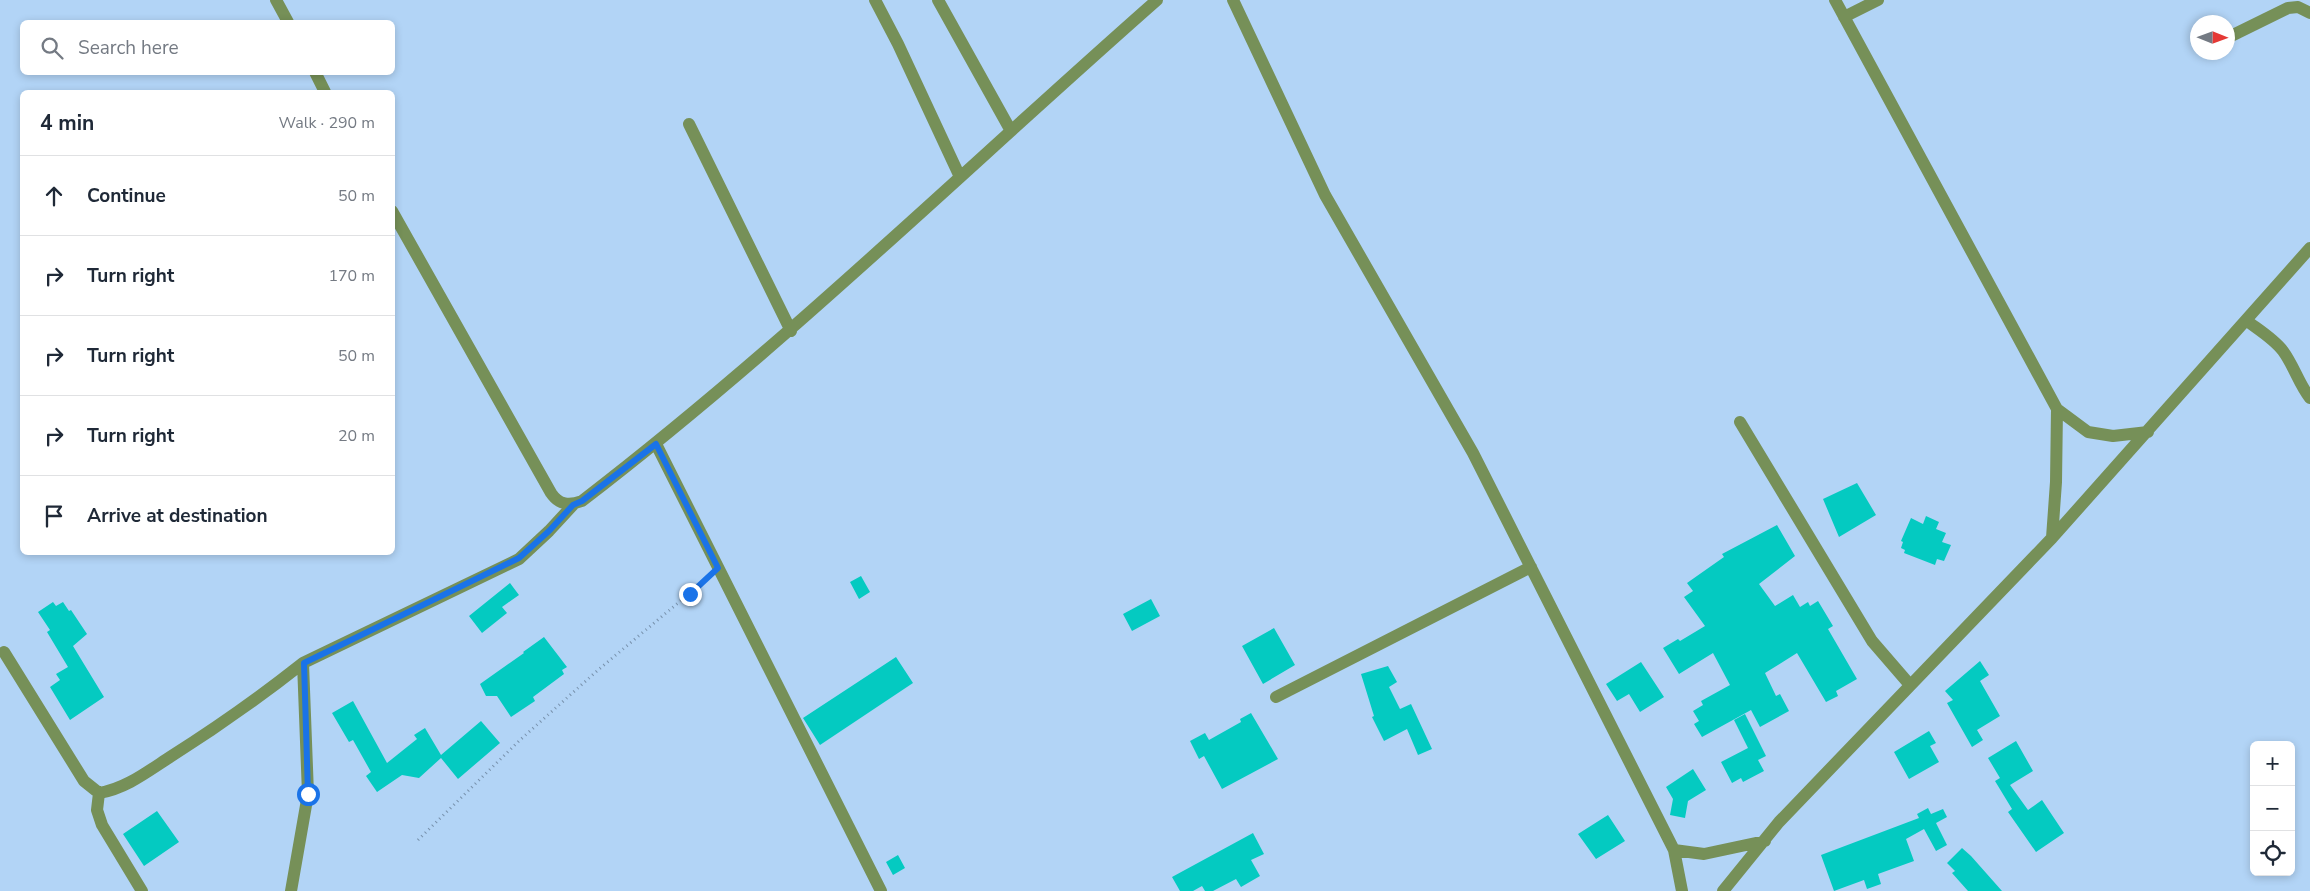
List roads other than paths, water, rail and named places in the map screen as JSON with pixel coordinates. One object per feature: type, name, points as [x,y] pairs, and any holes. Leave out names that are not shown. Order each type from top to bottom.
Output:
[{"type":"street","points":[[276,0],[287,20]]},
{"type":"street","points":[[875,0],[898,44],[960,177]]},
{"type":"street","points":[[938,0],[1011,131]]},
{"type":"street","points":[[4,652],[84,781],[99,793],[111,791],[129,783],[232,717],[304,663],[519,558],[549,531],[573,505],[582,501],[656,444],[791,330],[1157,0]]},
{"type":"street","points":[[1233,0],[1326,195],[1473,453],[1674,850],[1682,891]]},
{"type":"street","points":[[1835,0],[2056,409],[2088,432],[2113,436],[2148,432]]},
{"type":"street","points":[[1844,17],[1878,0]]},
{"type":"street","points":[[2235,34],[2288,8],[2298,6],[2310,13]]},
{"type":"street","points":[[317,75],[325,90]]},
{"type":"street","points":[[689,124],[791,330]]},
{"type":"street","points":[[395,216],[551,493],[556,500],[573,505]]},
{"type":"street","points":[[1724,891],[1779,822],[2052,538],[2248,321],[2310,248]]},
{"type":"street","points":[[2248,321],[2277,344],[2310,398]]},
{"type":"street","points":[[2052,538],[2056,482],[2056,409]]},
{"type":"street","points":[[1740,422],[1872,640],[1910,686]]},
{"type":"street","points":[[656,444],[881,891]]},
{"type":"street","points":[[1276,697],[1531,567]]},
{"type":"street","points":[[291,891],[308,794],[304,663]]},
{"type":"street","points":[[99,793],[97,810],[102,825],[142,891]]},
{"type":"street","points":[[1674,850],[1704,854],[1765,841]]}]
